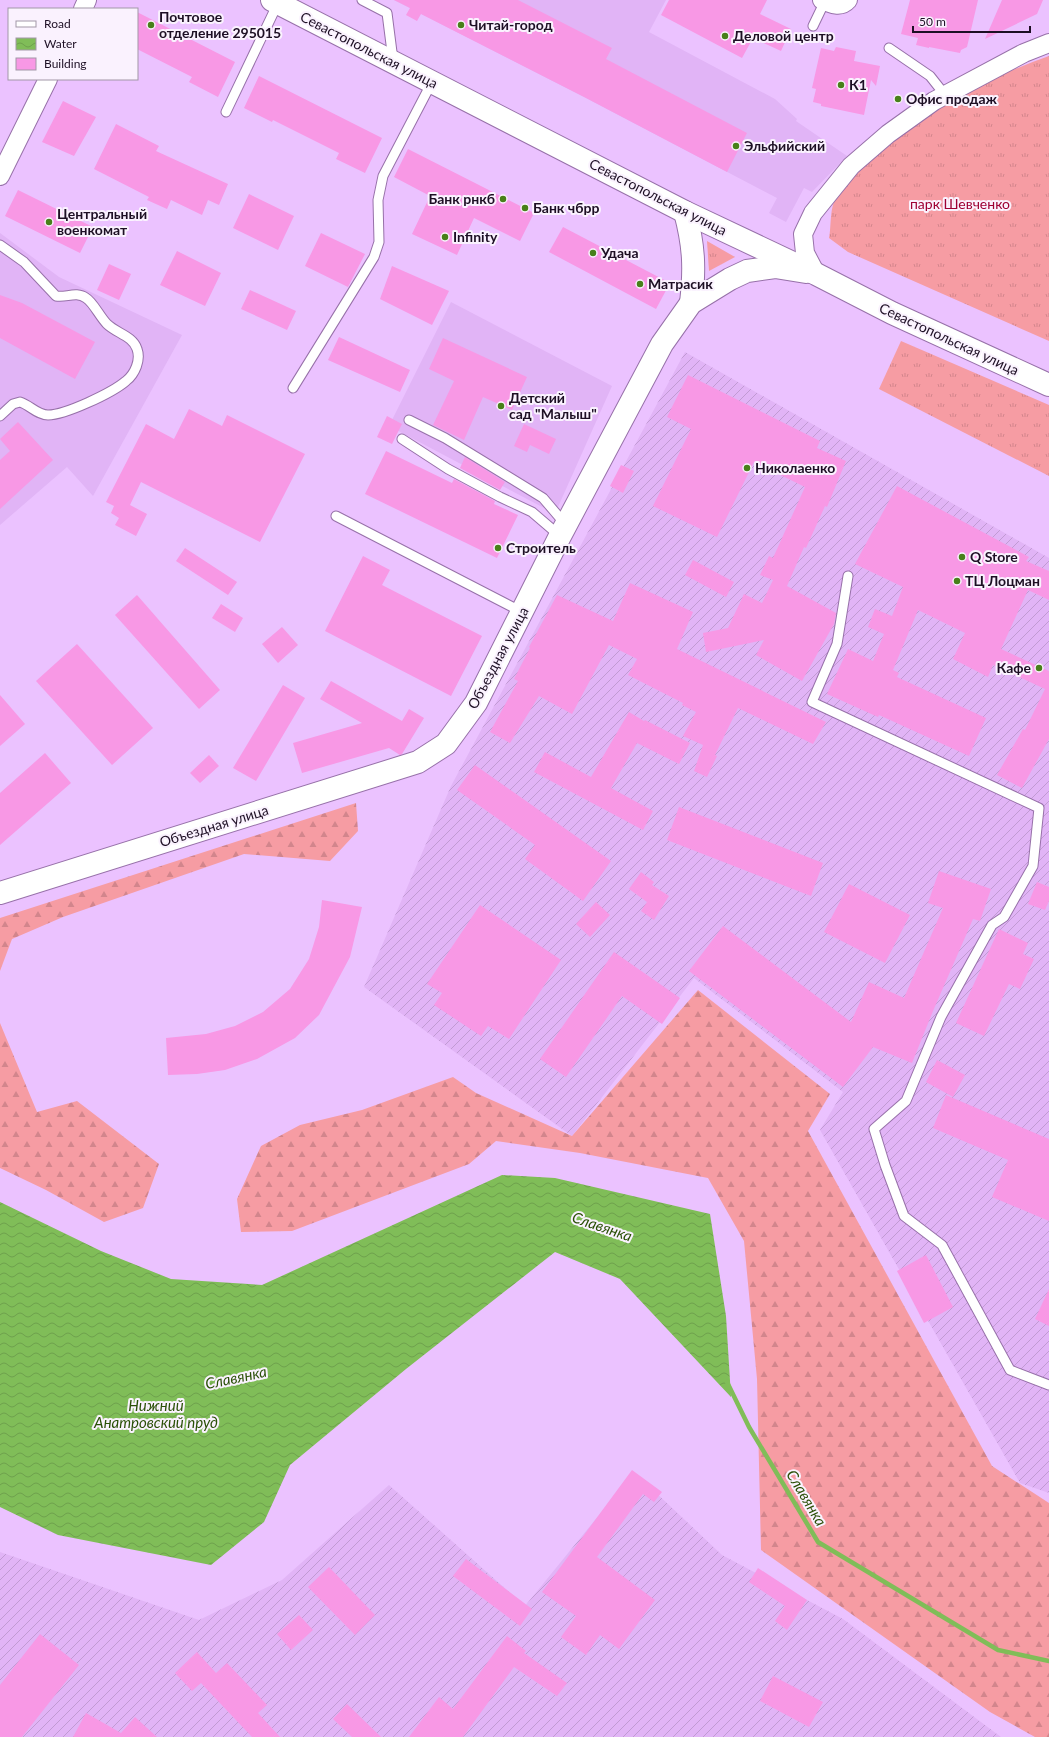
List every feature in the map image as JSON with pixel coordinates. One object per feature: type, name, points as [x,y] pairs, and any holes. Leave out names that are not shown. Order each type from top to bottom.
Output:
[{"type":"main road","name":"Севастопольская улица","points":[[275,2],[685,212],[816,274],[892,313],[1049,385]]},
{"type":"main road","name":"Объездная улица","points":[[685,212],[694,257],[691,303]]},
{"type":"main road","name":"Объездная улица","points":[[0,893],[418,762],[446,744],[476,704],[563,530],[662,344],[691,303],[730,279],[747,271],[774,267],[816,274]]},
{"type":"street","points":[[824,1],[838,5],[845,3],[848,0]]},
{"type":"street","points":[[816,274],[805,253],[803,234],[813,213],[851,166],[888,134],[934,101],[1024,53],[1049,43]]},
{"type":"street","points":[[0,176],[48,80]]},
{"type":"lane","points":[[362,0],[387,13],[393,62]]},
{"type":"lane","points":[[813,26],[824,1]]},
{"type":"lane","points":[[226,112],[275,2]]},
{"type":"lane","points":[[889,48],[930,76],[945,95]]},
{"type":"lane","points":[[293,388],[374,257],[379,242],[378,200],[383,176],[432,82]]},
{"type":"lane","points":[[0,245],[24,262],[56,296],[61,297],[76,294],[86,298],[109,326],[132,340],[137,348],[139,358],[136,369],[127,381],[115,389],[62,413],[45,415],[20,402],[13,404],[0,416]]},
{"type":"lane","points":[[409,420],[445,438],[543,498],[563,530]]},
{"type":"lane","points":[[402,439],[448,469],[500,497],[532,512],[563,530]]},
{"type":"lane","points":[[336,516],[522,612]]},
{"type":"lane","points":[[848,576],[837,644],[812,702],[1039,808],[1033,866],[1004,917],[992,925],[941,1017],[906,1101],[874,1129],[885,1165],[904,1216],[942,1245],[1010,1370],[1049,1385]]},
{"type":"shaded area","points":[[394,0],[666,0],[649,32],[775,99],[797,119],[796,121],[847,156],[812,192],[804,188],[786,222],[769,213],[777,198]]},
{"type":"shaded area","points":[[0,233],[59,277],[182,335],[93,496],[67,467],[0,525]]},
{"type":"shaded area","name":"Детский сад \"Малыш\"","points":[[451,302],[612,386],[558,507],[544,508],[389,426]]},
{"type":"shaded area","points":[[685,352],[1049,558],[1049,1493],[1020,1483],[820,1130],[843,1092],[694,978],[572,1136],[364,987],[451,786]]},
{"type":"shaded area","points":[[634,1472],[722,1555],[843,1619],[1001,1737],[0,1737],[0,1552],[199,1620],[282,1580],[389,1485],[525,1606]]},
{"type":"green space","name":"парк Шевченко","points":[[1049,56],[1049,341],[848,252],[829,238],[832,210],[838,195],[875,156],[896,138],[944,105],[970,90],[996,77]]},
{"type":"green space","points":[[707,241],[735,257],[709,271]]},
{"type":"green space","points":[[901,341],[1049,405],[1049,476],[879,389]]},
{"type":"green space","points":[[356,803],[358,831],[330,861],[244,854],[63,917],[12,939],[0,971],[0,918]]},
{"type":"green space","points":[[698,990],[830,1094],[808,1131],[992,1466],[1049,1503],[1049,1737],[1035,1737],[990,1712],[761,1550],[757,1379],[744,1241],[708,1178],[580,1153],[496,1141],[469,1164],[292,1231],[241,1232],[237,1199],[261,1146],[300,1125],[362,1110],[453,1077],[476,1093],[572,1136]]},
{"type":"green space","points":[[0,1023],[37,1112],[77,1101],[159,1164],[143,1208],[104,1222],[46,1190],[0,1168]]},
{"type":"water","name":"Нижний Анатровский пруд","points":[[502,1175],[555,1178],[710,1214],[726,1316],[731,1397],[620,1279],[555,1252],[406,1369],[290,1465],[264,1522],[211,1565],[58,1535],[0,1507],[0,1202],[101,1251],[171,1279],[262,1285]]},
{"type":"building","points":[[394,0],[518,0],[612,48],[606,59],[747,133],[727,172],[421,14],[417,21],[406,15],[410,8]]},
{"type":"building","name":"Деловой центр","points":[[669,0],[767,0],[760,14],[791,29],[781,51],[753,38],[742,58],[661,15]]},
{"type":"building","points":[[910,0],[978,0],[967,47],[961,50],[960,53],[929,48],[916,45],[918,38],[901,34]]},
{"type":"building","points":[[1002,0],[1043,0],[1037,14],[985,39]]},
{"type":"building","points":[[138,13],[235,62],[218,97],[189,82],[192,77],[138,50]]},
{"type":"building","name":"К1","points":[[836,47],[856,51],[854,61],[880,66],[876,86],[871,80],[864,115],[821,106],[821,104],[813,102],[816,89],[812,88],[821,48],[834,51]]},
{"type":"building","points":[[259,76],[382,138],[365,173],[336,159],[339,153],[273,120],[272,122],[244,108]]},
{"type":"building","points":[[63,101],[96,117],[74,156],[42,142]]},
{"type":"building","points":[[116,124],[159,146],[156,151],[228,184],[219,205],[208,200],[202,215],[171,200],[167,209],[147,200],[149,197],[94,169]]},
{"type":"building","points":[[408,149],[534,213],[520,241],[474,218],[457,255],[412,234],[430,196],[394,177]]},
{"type":"building","name":"Центральный военкомат","points":[[18,190],[93,227],[80,253],[5,216]]},
{"type":"building","points":[[249,194],[294,216],[278,250],[233,228]]},
{"type":"building","points":[[563,227],[670,283],[656,309],[549,252]]},
{"type":"building","points":[[321,233],[365,254],[348,287],[305,266]]},
{"type":"building","points":[[177,251],[221,273],[205,306],[160,285]]},
{"type":"building","points":[[109,264],[131,274],[119,300],[97,290]]},
{"type":"building","points":[[392,266],[449,291],[432,325],[380,299]]},
{"type":"building","points":[[250,290],[296,311],[287,330],[241,309]]},
{"type":"building","points":[[0,295],[22,303],[95,342],[75,379],[0,338]]},
{"type":"building","points":[[339,337],[410,370],[400,392],[328,360]]},
{"type":"building","points":[[443,338],[527,377],[512,410],[483,397],[464,440],[433,425],[454,381],[429,369]]},
{"type":"building","points":[[688,375],[820,441],[817,448],[846,461],[827,507],[825,506],[806,548],[804,547],[787,586],[836,613],[834,624],[802,681],[756,655],[764,640],[706,652],[703,633],[728,628],[744,594],[762,603],[773,580],[760,575],[769,556],[773,558],[805,487],[754,462],[717,537],[653,506],[691,429],[667,417]]},
{"type":"building","points":[[189,409],[222,426],[227,415],[305,454],[260,542],[141,482],[130,505],[147,514],[136,536],[115,525],[119,518],[111,513],[114,506],[106,502],[146,424],[174,439]]},
{"type":"building","points":[[387,416],[402,424],[392,444],[377,437]]},
{"type":"building","points":[[18,422],[53,460],[0,509],[0,460],[10,451],[0,439]]},
{"type":"building","points":[[524,424],[556,439],[549,454],[530,445],[527,452],[514,446]]},
{"type":"building","points":[[386,451],[452,483],[454,479],[495,501],[494,504],[518,515],[497,558],[365,494]]},
{"type":"building","points":[[465,457],[505,482],[500,490],[460,468]]},
{"type":"building","points":[[621,465],[634,471],[623,493],[610,486]]},
{"type":"building","points":[[897,486],[1029,557],[1026,561],[1049,571],[1049,600],[1028,590],[1001,649],[1049,671],[1049,739],[1022,788],[997,775],[1023,729],[1025,730],[1045,689],[993,665],[988,677],[953,659],[965,633],[918,610],[893,670],[899,673],[897,677],[986,718],[969,756],[879,715],[878,717],[827,694],[848,649],[873,661],[884,634],[868,627],[875,609],[892,616],[903,587],[855,564]]},
{"type":"building","points":[[185,548],[237,582],[228,595],[176,561]]},
{"type":"building","points":[[363,556],[390,570],[382,585],[482,636],[451,696],[325,631]]},
{"type":"building","points":[[693,560],[734,582],[726,597],[685,575]]},
{"type":"building","points":[[630,583],[693,612],[677,649],[826,722],[813,744],[738,708],[715,755],[717,756],[707,777],[694,771],[703,745],[683,736],[696,712],[682,705],[683,703],[628,675],[637,659],[609,645],[572,714],[539,696],[510,743],[490,732],[518,681],[514,679],[530,648],[529,647],[557,595],[613,621]]},
{"type":"building","points":[[137,595],[220,690],[199,709],[115,615]]},
{"type":"building","points":[[221,604],[243,618],[235,632],[212,618]]},
{"type":"building","points":[[282,627],[298,645],[278,663],[262,644]]},
{"type":"building","points":[[77,644],[153,728],[112,765],[36,681]]},
{"type":"building","points":[[331,681],[402,721],[409,709],[424,718],[402,754],[400,755],[389,748],[302,773],[293,743],[362,723],[320,699]]},
{"type":"building","points":[[283,685],[305,698],[256,781],[233,768]]},
{"type":"building","points":[[0,695],[25,724],[0,746]]},
{"type":"building","points":[[629,712],[644,721],[645,720],[690,743],[679,764],[637,743],[611,788],[653,811],[643,830],[534,772],[545,752],[591,777]]},
{"type":"building","points":[[45,753],[71,783],[0,845],[0,793]]},
{"type":"building","points":[[209,755],[219,766],[200,783],[190,773]]},
{"type":"building","points":[[475,765],[611,861],[583,901],[525,859],[535,845],[457,790]]},
{"type":"building","points":[[679,807],[823,863],[811,896],[667,840]]},
{"type":"building","points":[[939,871],[991,889],[980,921],[973,919],[912,1063],[873,1047],[843,1087],[689,971],[723,926],[851,1022],[869,982],[904,998],[943,908],[928,903]]},
{"type":"building","points":[[641,872],[654,882],[652,885],[669,896],[654,920],[641,911],[647,902],[629,889]]},
{"type":"building","points":[[1037,882],[1049,887],[1049,901],[1045,910],[1028,904]]},
{"type":"building","points":[[849,884],[910,915],[885,963],[824,932]]},
{"type":"building","points":[[322,900],[362,907],[350,957],[319,1015],[295,1038],[257,1059],[225,1070],[197,1074],[168,1075],[166,1038],[206,1034],[235,1026],[263,1012],[290,989],[309,959],[319,927]]},
{"type":"building","points":[[596,902],[610,915],[590,937],[576,924]]},
{"type":"building","points":[[480,905],[561,960],[509,1039],[488,1026],[481,1036],[434,1005],[442,993],[427,984]]},
{"type":"building","points":[[999,929],[1028,943],[1023,954],[1034,959],[1020,989],[1009,984],[984,1036],[956,1023]]},
{"type":"building","points":[[614,952],[680,998],[662,1024],[622,996],[566,1077],[540,1059]]},
{"type":"building","points":[[937,1060],[965,1075],[953,1097],[926,1082]]},
{"type":"building","points":[[946,1095],[1049,1139],[1049,1221],[992,1197],[1008,1160],[933,1128]]},
{"type":"building","points":[[926,1255],[953,1307],[924,1323],[897,1271]]},
{"type":"building","points":[[1049,1289],[1049,1326],[1035,1319]]},
{"type":"building","points":[[632,1470],[662,1492],[654,1502],[643,1494],[597,1557],[655,1600],[619,1649],[600,1635],[586,1655],[561,1637],[576,1616],[542,1592]]},
{"type":"building","points":[[466,1559],[532,1609],[520,1626],[453,1576]]},
{"type":"building","points":[[329,1567],[375,1615],[355,1635],[308,1587]]},
{"type":"building","points":[[758,1568],[807,1600],[787,1630],[775,1621],[785,1606],[749,1582]]},
{"type":"building","points":[[299,1615],[313,1630],[291,1650],[277,1634]]},
{"type":"building","points":[[40,1634],[79,1665],[22,1737],[0,1737],[0,1685]]},
{"type":"building","points":[[507,1636],[526,1651],[524,1653],[567,1683],[557,1696],[514,1667],[463,1737],[409,1737],[439,1697],[453,1709]]},
{"type":"building","points":[[197,1652],[216,1673],[227,1663],[267,1705],[258,1713],[280,1737],[252,1737],[201,1683],[192,1691],[175,1673]]},
{"type":"building","points":[[773,1676],[823,1702],[809,1727],[760,1701]]},
{"type":"building","points":[[347,1704],[381,1737],[352,1737],[333,1719]]},
{"type":"building","points":[[86,1713],[121,1733],[135,1717],[157,1737],[73,1737]]},
{"type":"waterway","name":"Славянка","points":[[727,1382],[749,1427],[818,1542],[998,1650],[1049,1661]]},
{"type":"place","name":"Почтовое отделение 295015","points":[[151,25]]},
{"type":"place","name":"Читай-город","points":[[461,25]]},
{"type":"place","name":"Деловой центр","points":[[725,36]]},
{"type":"place","name":"К1","points":[[841,85]]},
{"type":"place","name":"Офис продаж","points":[[898,99]]},
{"type":"place","name":"Эльфийский","points":[[736,146]]},
{"type":"place","name":"Банк рнкб","points":[[503,199]]},
{"type":"place","name":"Банк чбрр","points":[[525,208]]},
{"type":"place","name":"Центральный военкомат","points":[[49,222]]},
{"type":"place","name":"Infinity","points":[[445,237]]},
{"type":"place","name":"Удача","points":[[593,253]]},
{"type":"place","name":"Матрасик","points":[[640,284]]},
{"type":"place","name":"Детский сад \"Малыш\"","points":[[501,406]]},
{"type":"place","name":"Николаенко","points":[[747,468]]},
{"type":"place","name":"Строитель","points":[[498,548]]},
{"type":"place","name":"Q Store","points":[[962,557]]},
{"type":"place","name":"ТЦ Лоцман","points":[[957,581]]},
{"type":"place","name":"Кафе","points":[[1039,668]]}]
